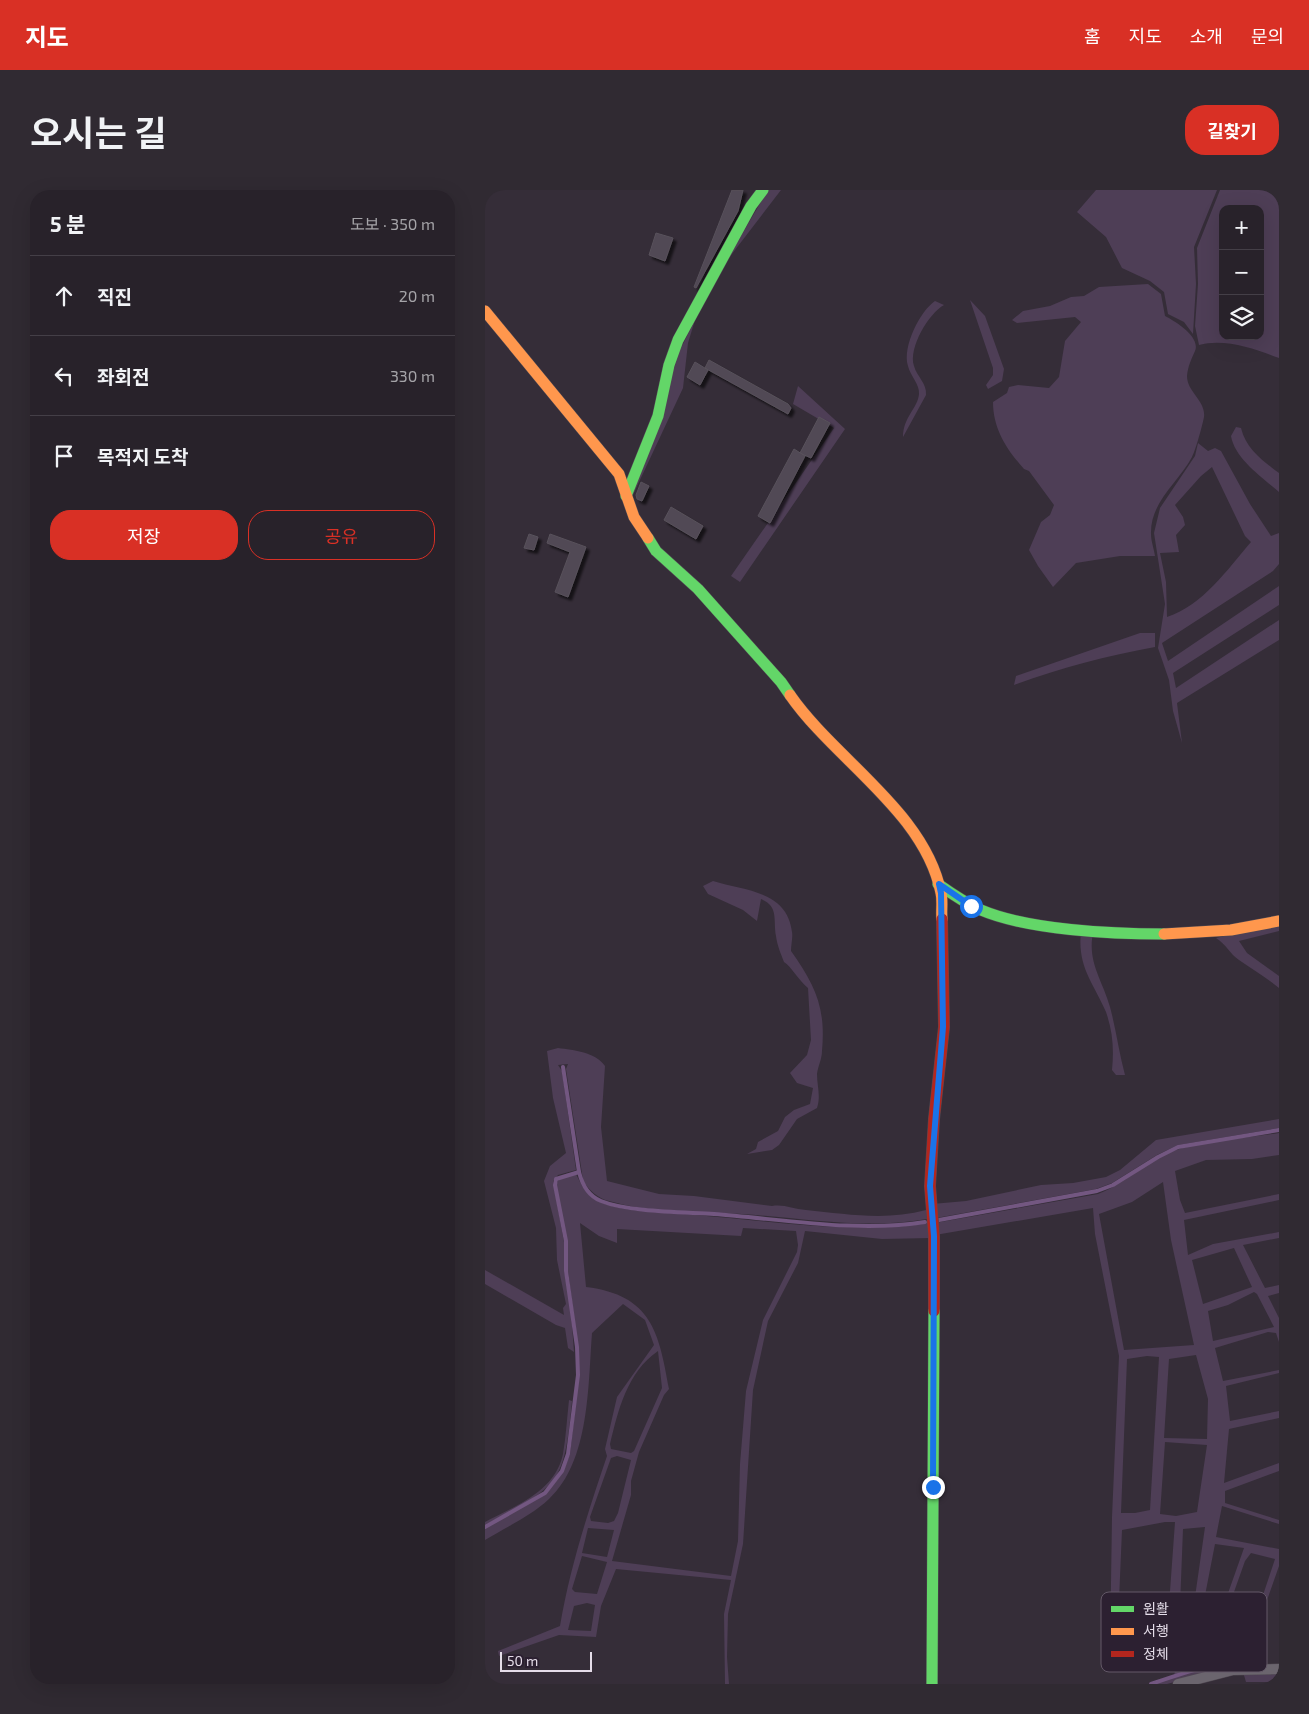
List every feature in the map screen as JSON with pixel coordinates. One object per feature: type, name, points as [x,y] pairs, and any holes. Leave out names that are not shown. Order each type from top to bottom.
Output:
[{"type":"street","points":[[626,496],[658,416],[669,365],[678,340],[747,213],[763,190]]},
{"type":"street","points":[[485,311],[501,333],[619,474],[634,516],[656,551],[698,589],[781,682],[799,708],[822,735],[890,802],[919,841],[939,884],[941,893],[943,1027],[930,1186],[934,1236],[932,1684]]},
{"type":"street","points":[[939,884],[971,906],[1013,920],[1099,932],[1151,934],[1220,931],[1244,929],[1279,921]]},
{"type":"street","points":[[1178,1684],[1225,1672]]},
{"type":"shaded area","points":[[768,190],[781,190],[725,263]]},
{"type":"shaded area","points":[[1096,190],[1217,190],[1194,247],[1196,284],[1193,334],[1184,322],[1168,314],[1164,292],[1150,281],[1122,268],[1106,237],[1077,212]]},
{"type":"shaded area","points":[[1220,190],[1279,190],[1279,358],[1250,348],[1229,344],[1209,343],[1199,345],[1195,326],[1198,284],[1197,248]]},
{"type":"shaded area","points":[[1148,284],[1161,294],[1165,316],[1186,330],[1191,335],[1196,346],[1187,376],[1190,387],[1204,411],[1197,443],[1192,457],[1155,512],[1151,539],[1155,556],[1120,556],[1076,563],[1053,587],[1029,550],[1041,522],[1050,515],[1054,505],[1029,471],[1024,469],[1007,447],[995,421],[993,402],[1007,393],[1009,387],[1018,385],[1049,388],[1059,377],[1065,341],[1081,322],[1075,317],[1017,323],[1012,320],[1023,311],[1050,306],[1071,297],[1084,296],[1099,287]]},
{"type":"shaded area","points":[[970,300],[985,316],[1004,369],[1002,381],[988,389],[986,385],[993,375],[993,368]]},
{"type":"shaded area","points":[[935,301],[944,305],[926,323],[917,341],[913,359],[915,370],[925,387],[926,395],[903,437],[905,424],[916,404],[919,394],[918,387],[908,366],[907,358],[910,340],[918,321]]},
{"type":"shaded area","points":[[695,320],[688,343],[683,388],[632,497],[680,350]]},
{"type":"shaded area","points":[[798,386],[845,429],[740,582],[731,576],[834,428],[793,404]]},
{"type":"shaded area","points":[[1236,427],[1241,428],[1247,442],[1256,454],[1279,473],[1279,492],[1243,460],[1231,436]]},
{"type":"shaded area","points":[[1198,443],[1208,451],[1215,448],[1221,451],[1250,504],[1271,536],[1279,533],[1279,564],[1273,571],[1162,643],[1168,661],[1279,586],[1279,605],[1173,673],[1176,688],[1279,620],[1279,640],[1177,703],[1182,743],[1173,711],[1169,680],[1158,648],[1165,604],[1154,533],[1160,508],[1195,456]],"holes":[[[1212,467],[1245,536],[1251,542],[1214,586],[1192,604],[1167,617],[1166,582],[1160,553],[1179,552],[1176,535],[1185,525],[1183,517],[1175,505],[1201,476]]]},
{"type":"shaded area","points":[[1140,633],[1155,633],[1155,647],[1083,663],[1014,685],[1016,676]]},
{"type":"shaded area","points":[[713,881],[762,894],[782,908],[788,918],[792,932],[791,951],[807,975],[820,1009],[823,1035],[822,1054],[817,1074],[819,1095],[817,1108],[797,1119],[779,1145],[772,1150],[747,1154],[756,1149],[758,1142],[778,1131],[785,1117],[794,1110],[810,1104],[813,1088],[797,1083],[790,1073],[807,1055],[811,1040],[808,988],[784,962],[777,943],[774,914],[771,905],[761,899],[757,921],[743,910],[708,894],[703,886]]},
{"type":"shaded area","points":[[1279,923],[1279,931],[1239,941],[1247,953],[1279,976],[1279,988],[1236,958],[1216,938]]},
{"type":"shaded area","points":[[1081,931],[1093,933],[1092,953],[1094,962],[1110,1007],[1125,1075],[1116,1075],[1112,1070],[1112,1034],[1106,1012],[1084,965],[1080,944]]},
{"type":"shaded area","points":[[558,1048],[590,1055],[601,1061],[605,1066],[601,1127],[607,1181],[659,1194],[694,1196],[851,1215],[896,1215],[926,1210],[927,1219],[881,1223],[835,1222],[742,1214],[658,1210],[605,1200],[591,1191],[583,1180],[566,1069],[568,1064],[558,1065],[562,1071],[576,1170],[558,1175],[553,1181],[564,1242],[564,1269],[571,1312],[574,1352],[568,1348],[565,1328],[556,1325],[485,1284],[485,1270],[564,1315],[563,1308],[566,1304],[557,1260],[556,1228],[544,1181],[550,1166],[566,1153],[553,1098],[547,1051]]},
{"type":"shaded area","points":[[1279,1119],[1279,1128],[1178,1145],[1157,1155],[1112,1183],[1096,1189],[936,1218],[932,1204],[966,1201],[1041,1185],[1073,1183],[1106,1177],[1120,1170],[1156,1140]]},
{"type":"shaded area","points":[[1279,1133],[1279,1155],[1252,1159],[1206,1160],[1175,1171],[1180,1200],[1185,1213],[1279,1194],[1279,1200],[1184,1220],[1188,1255],[1213,1244],[1279,1232],[1279,1238],[1243,1245],[1265,1288],[1279,1285],[1279,1293],[1268,1296],[1279,1318],[1279,1342],[1276,1333],[1268,1332],[1215,1348],[1223,1381],[1279,1370],[1279,1373],[1226,1386],[1230,1421],[1279,1411],[1279,1418],[1229,1429],[1224,1483],[1279,1463],[1279,1471],[1225,1491],[1225,1503],[1279,1520],[1279,1524],[1222,1506],[1216,1537],[1279,1549],[1279,1566],[1267,1600],[1267,1592],[1264,1592],[1275,1559],[1251,1553],[1245,1561],[1234,1592],[1228,1592],[1244,1548],[1215,1544],[1206,1592],[1196,1592],[1205,1527],[1183,1529],[1181,1592],[1170,1592],[1175,1522],[1165,1522],[1122,1530],[1119,1592],[1111,1592],[1119,1356],[1095,1234],[1093,1208],[935,1235],[935,1223],[1098,1194],[1119,1184],[1169,1153],[1216,1141]],"holes":[[[1163,1182],[1171,1240],[1194,1345],[1124,1350],[1099,1214],[1132,1202]],[[1234,1248],[1252,1287],[1203,1304],[1192,1260]],[[1254,1292],[1257,1294],[1274,1327],[1213,1341],[1208,1311],[1228,1305]],[[1196,1355],[1208,1399],[1207,1439],[1164,1438],[1169,1359]],[[1147,1356],[1159,1357],[1150,1510],[1135,1513],[1121,1513],[1127,1359]],[[1165,1442],[1207,1445],[1197,1512],[1176,1516],[1160,1514]]]},
{"type":"shaded area","points":[[576,1174],[585,1191],[595,1200],[610,1206],[634,1210],[813,1226],[872,1228],[930,1223],[931,1238],[882,1239],[805,1231],[798,1263],[768,1321],[753,1390],[743,1544],[728,1614],[727,1657],[729,1684],[725,1684],[724,1614],[731,1580],[616,1569],[601,1606],[596,1637],[559,1635],[499,1656],[498,1651],[560,1626],[574,1561],[607,1456],[605,1449],[617,1397],[654,1345],[645,1320],[623,1304],[592,1333],[584,1421],[580,1443],[572,1464],[562,1483],[549,1499],[526,1516],[485,1540],[485,1528],[546,1494],[563,1472],[570,1454],[579,1375],[578,1347],[568,1271],[567,1241],[556,1185],[560,1177]],"holes":[[[580,1223],[599,1236],[617,1243],[617,1229],[741,1236],[743,1228],[796,1231],[797,1252],[763,1320],[746,1391],[740,1464],[738,1541],[731,1576],[612,1561],[631,1495],[631,1481],[639,1452],[664,1395],[669,1389],[656,1334],[639,1308],[625,1298],[608,1291],[586,1287]],[[658,1351],[662,1388],[634,1451],[631,1453],[611,1449],[610,1444],[625,1393],[639,1370]],[[617,1456],[631,1460],[618,1513],[614,1521],[608,1523],[591,1521],[590,1517],[611,1458]],[[588,1528],[614,1530],[607,1557],[582,1553]],[[582,1556],[607,1562],[597,1594],[575,1592],[572,1589]],[[587,1603],[595,1605],[591,1631],[568,1630],[574,1606]]]},
{"type":"shaded area","points":[[569,1400],[572,1401],[565,1451],[560,1467],[553,1480],[543,1491],[529,1501],[485,1525],[485,1522],[532,1496],[552,1478],[559,1467],[563,1454]]},
{"type":"shaded area","points":[[1279,1670],[1279,1682],[1246,1682],[1243,1672],[1267,1672]]},
{"type":"shaded area","points":[[1187,1672],[1210,1672],[1167,1684],[1152,1684]]},
{"type":"building","points":[[732,190],[743,190],[738,211],[696,288],[694,287]]},
{"type":"building","points":[[656,233],[673,238],[665,261],[649,255]]},
{"type":"building","points":[[709,360],[788,404],[791,408],[788,414],[705,368]]},
{"type":"building","points":[[695,362],[708,370],[700,385],[687,377]]},
{"type":"building","points":[[819,417],[830,423],[811,458],[800,453]]},
{"type":"building","points":[[794,449],[805,456],[770,523],[758,516]]},
{"type":"building","points":[[641,482],[649,486],[642,501],[637,499],[636,495]]},
{"type":"building","points":[[671,507],[703,526],[696,539],[664,520]]},
{"type":"building","points":[[529,534],[538,537],[534,550],[524,548]]},
{"type":"building","points":[[550,534],[586,547],[568,597],[555,592],[570,552],[547,543]]},
{"type":"waterway","points":[[563,1067],[579,1172],[586,1189],[596,1199],[612,1205],[640,1209],[847,1226],[900,1225],[925,1222]]},
{"type":"waterway","points":[[939,1220],[1097,1191],[1113,1185],[1178,1147],[1279,1130]]},
{"type":"waterway","points":[[485,1527],[545,1493],[562,1471],[568,1454],[578,1375],[577,1347],[566,1271],[566,1241],[555,1185],[556,1179],[579,1172]]},
{"type":"waterway","points":[[1151,1684],[1188,1672]]},
{"type":"traffic: fast","points":[[626,496],[658,416],[669,365],[678,340],[751,206],[763,190]]},
{"type":"traffic: fast","points":[[648,538],[656,551],[698,589],[781,682],[790,695]]},
{"type":"traffic: fast","points":[[938,884],[981,910],[1022,922],[1071,930],[1164,934]]},
{"type":"traffic: fast","points":[[932,1684],[934,1311]]},
{"type":"traffic: slow","points":[[485,311],[619,474],[634,517],[648,538]]},
{"type":"traffic: slow","points":[[790,695],[830,742],[898,812],[917,837],[932,864],[941,893],[942,919]]},
{"type":"traffic: slow","points":[[1164,934],[1231,930],[1279,921]]},
{"type":"traffic: jam","points":[[934,1311],[934,1236],[930,1186],[934,1119],[944,1027],[942,919]]},
{"type":"route","points":[[933,1487],[932,1256],[934,1236],[930,1186],[934,1119],[942,1059],[943,1027],[943,940],[939,884],[971,906]]}]
